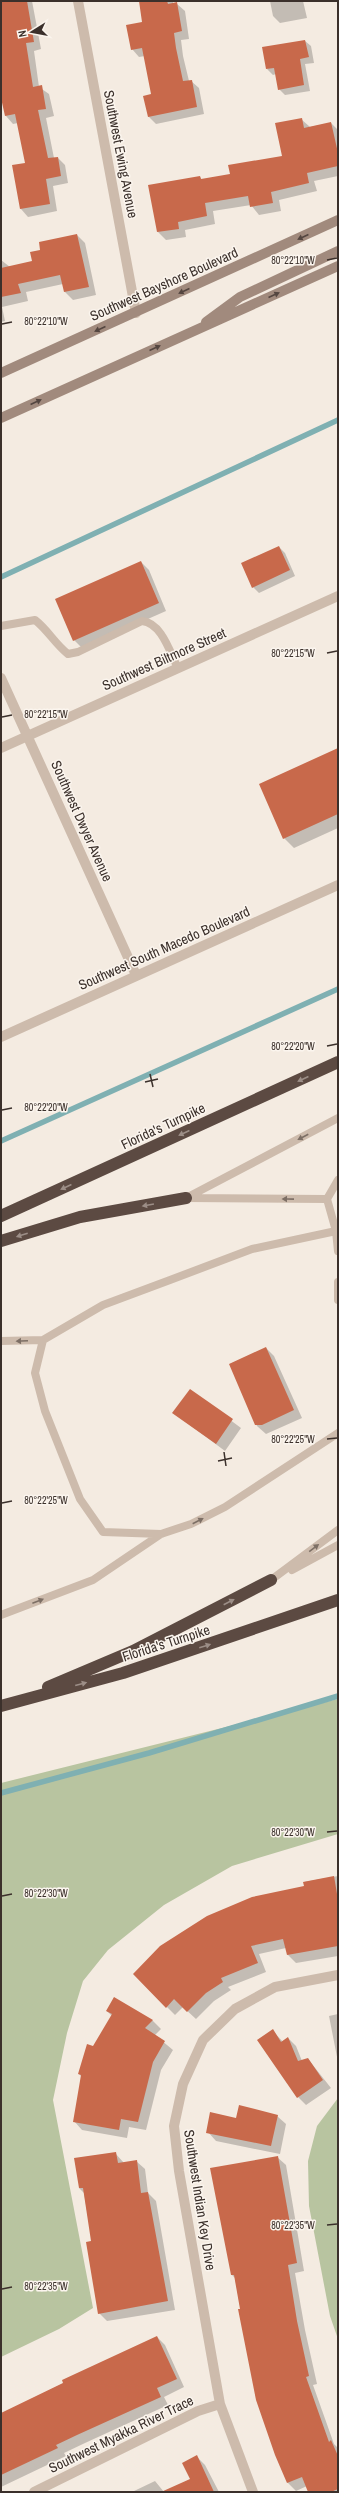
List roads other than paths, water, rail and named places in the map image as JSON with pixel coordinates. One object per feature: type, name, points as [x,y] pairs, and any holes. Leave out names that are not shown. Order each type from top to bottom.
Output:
[{"type":"highway","name":"Florida's Turnpike","points":[[1,1216],[338,1062]]},
{"type":"highway","points":[[1,1242],[80,1217],[186,1198]]},
{"type":"highway","points":[[2,1706],[134,1651],[271,1580]]},
{"type":"highway","name":"Florida's Turnpike","points":[[2,1706],[123,1673],[338,1600]]},
{"type":"main road","name":"Southwest Bayshore Boulevard","points":[[1,373],[338,220]]},
{"type":"main road","points":[[202,327],[210,317],[240,297],[338,251]]},
{"type":"main road","points":[[1,418],[338,266]]},
{"type":"street","name":"Southwest Ewing Avenue","points":[[78,1],[136,313]]},
{"type":"street","name":"Southwest Biltmore Street","points":[[1,748],[338,596]]},
{"type":"street","name":"Southwest Dwyer Avenue","points":[[1,678],[136,975]]},
{"type":"street","name":"Southwest South Macedo Boulevard","points":[[1,1037],[338,885]]},
{"type":"street","name":"Southwest Indian Key Drive","points":[[254,2492],[220,2404],[178,2164],[174,2126],[183,2084],[203,2040],[235,2009],[275,1987],[338,1975]]},
{"type":"street","name":"Southwest Myakka River Trace","points":[[34,2492],[198,2411],[220,2404]]},
{"type":"lane","points":[[1,626],[35,620],[47,630],[58,646],[68,654],[78,652],[142,621],[147,622],[155,626],[162,635],[178,668]]},
{"type":"lane","points":[[186,1198],[338,1118]]},
{"type":"lane","points":[[338,1180],[327,1199],[336,1231],[338,1251]]},
{"type":"lane","points":[[186,1198],[327,1199]]},
{"type":"lane","points":[[1,1341],[44,1340],[103,1305],[252,1249],[336,1231]]},
{"type":"lane","points":[[338,1282],[338,1300]]},
{"type":"lane","points":[[44,1340],[35,1373],[46,1411],[80,1499],[103,1532],[161,1534]]},
{"type":"lane","points":[[1,1615],[93,1580],[161,1534],[191,1524],[225,1507],[338,1433]]},
{"type":"lane","points":[[271,1580],[338,1530]]},
{"type":"lane","points":[[271,1580],[338,1545]]},
{"type":"waterway","points":[[1,577],[338,420]]},
{"type":"waterway","points":[[1,1141],[338,989]]},
{"type":"waterway","points":[[1,1793],[149,1753],[338,1696]]}]
